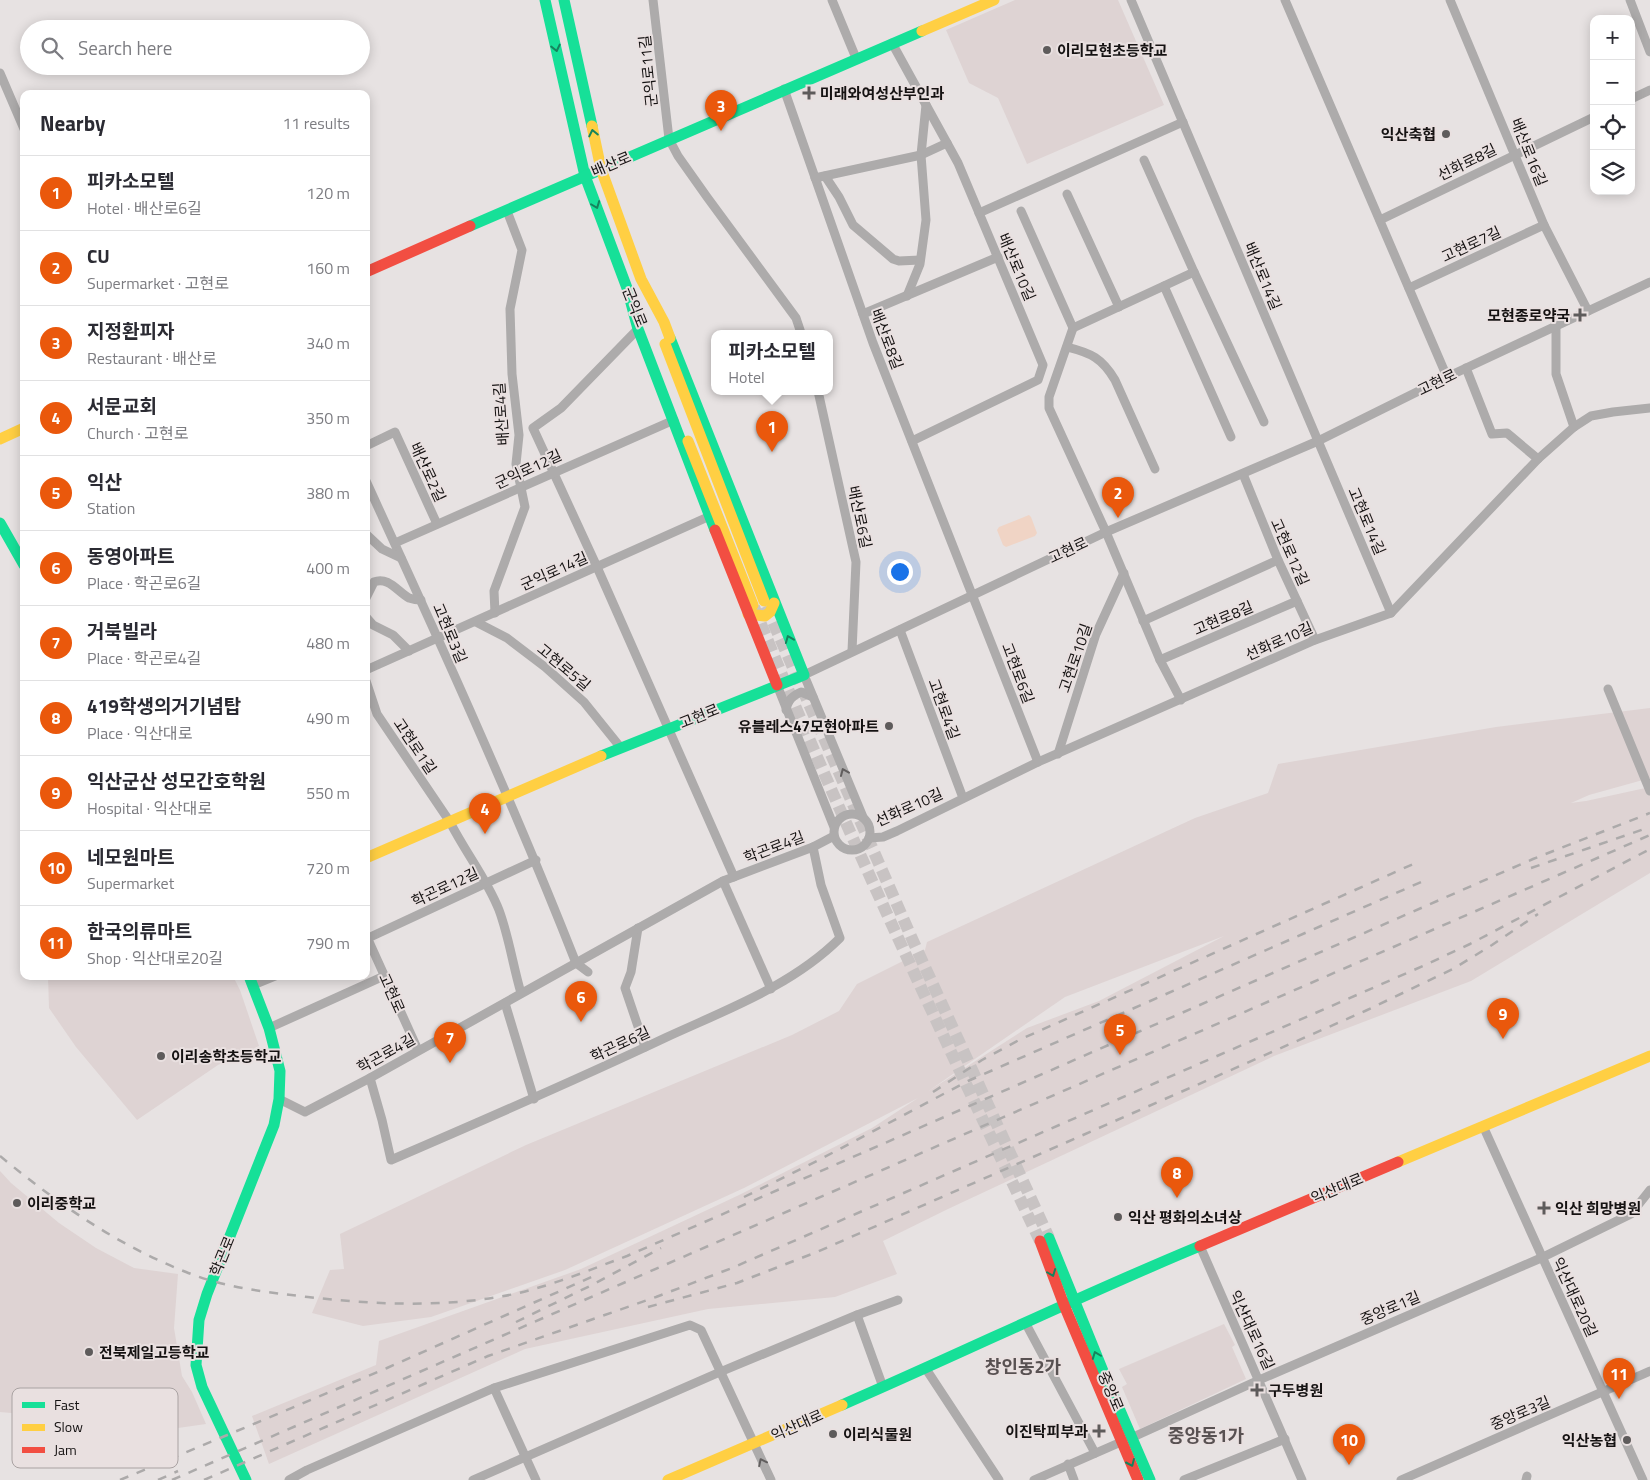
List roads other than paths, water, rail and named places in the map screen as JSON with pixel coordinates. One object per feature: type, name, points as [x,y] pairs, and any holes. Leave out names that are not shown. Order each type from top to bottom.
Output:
[{"type":"street","name":"군익로","points":[[545,0],[585,176],[627,288],[760,606]]},
{"type":"street","name":"군익로","points":[[564,0],[601,169],[641,279],[664,322],[760,606]]},
{"type":"street","name":"군익로11길","points":[[654,0],[669,139]]},
{"type":"street","points":[[832,0],[856,58]]},
{"type":"street","name":"배산로","points":[[370,270],[784,89],[994,0]]},
{"type":"street","name":"배산로14길","points":[[1131,0],[1318,441]]},
{"type":"street","points":[[1285,0],[1447,377]]},
{"type":"street","name":"배산로16길","points":[[1450,0],[1544,225],[1588,311]]},
{"type":"street","points":[[1630,0],[1650,52]]},
{"type":"street","name":"배산로10길","points":[[892,43],[958,163],[1043,365],[1038,380],[912,441]]},
{"type":"street","points":[[0,72],[20,119]]},
{"type":"street","name":"배산로8길","points":[[784,89],[820,177],[863,314],[972,595]]},
{"type":"street","points":[[1635,97],[1650,90]]},
{"type":"street","points":[[907,296],[920,260],[926,220],[921,155],[926,105]]},
{"type":"street","name":"선화로8길","points":[[1380,220],[1590,119]]},
{"type":"street","points":[[979,213],[1183,122]]},
{"type":"street","points":[[669,139],[678,156],[707,197],[796,318],[800,330]]},
{"type":"street","points":[[820,177],[921,155],[947,143]]},
{"type":"street","points":[[1144,160],[1264,422]]},
{"type":"street","points":[[820,177],[839,197],[853,225],[893,259],[920,260]]},
{"type":"street","points":[[1067,194],[1119,307]]},
{"type":"street","name":"배산로4길","points":[[495,613],[494,591],[525,506],[516,464],[519,435],[512,374],[510,309],[522,250],[507,211]]},
{"type":"street","points":[[1021,211],[1073,328],[1049,397],[1049,408],[1106,532],[1160,660],[1181,700]]},
{"type":"street","name":"고현로7길","points":[[1409,288],[1544,225]]},
{"type":"street","points":[[863,314],[998,257]]},
{"type":"street","points":[[1073,328],[1194,272]]},
{"type":"street","name":"고현로","points":[[370,856],[620,748],[804,674],[1106,532],[1318,441],[1447,377],[1650,282]]},
{"type":"street","points":[[1164,286],[1231,437]]},
{"type":"street","points":[[627,288],[638,329],[710,516],[760,606],[804,674],[863,817],[870,826],[869,838],[861,848],[849,850],[839,844],[777,685],[760,606]]},
{"type":"street","points":[[1556,326],[1556,374],[1574,426]]},
{"type":"street","name":"군익로","points":[[533,428],[561,408],[638,329]]},
{"type":"street","points":[[1067,347],[1085,352],[1097,358],[1107,367],[1115,380],[1155,469]]},
{"type":"street","name":"고현로","points":[[1466,368],[1492,434],[1508,432],[1538,459]]},
{"type":"street","name":"배산로6길","points":[[819,395],[856,562],[852,651]]},
{"type":"street","name":"선화로10길","points":[[869,838],[883,837],[890,834],[1038,762],[1314,640],[1391,613],[1538,459],[1574,426],[1591,416],[1650,408]]},
{"type":"street","name":"군익로12길","points":[[395,543],[674,420]]},
{"type":"street","name":"고현로","points":[[533,428],[597,567],[734,877]]},
{"type":"street","points":[[0,439],[20,430]]},
{"type":"street","name":"배산로2길","points":[[370,444],[395,432],[437,524]]},
{"type":"street","name":"고현로14길","points":[[1318,441],[1391,613]]},
{"type":"street","name":"고현로12길","points":[[1242,474],[1314,640]]},
{"type":"street","name":"고현로3길","points":[[370,490],[509,796]]},
{"type":"street","name":"군익로14길","points":[[370,668],[710,516]]},
{"type":"street","points":[[0,523],[20,559]]},
{"type":"street","points":[[370,538],[382,549],[402,558]]},
{"type":"street","name":"고현로8길","points":[[1144,621],[1278,560]]},
{"type":"street","name":"고현로10길","points":[[1058,754],[1096,634],[1124,573]]},
{"type":"street","points":[[370,590],[374,582],[378,580],[389,583],[410,598],[421,600]]},
{"type":"street","name":"고현로6길","points":[[972,595],[1038,762]]},
{"type":"street","name":"고현로8길","points":[[1160,660],[1297,601]]},
{"type":"street","points":[[370,622],[393,635],[409,650]]},
{"type":"street","name":"고현로5길","points":[[476,622],[507,638],[545,667],[584,702],[620,748]]},
{"type":"street","name":"고현로4길","points":[[900,630],[963,798]]},
{"type":"street","points":[[1608,689],[1650,791]]},
{"type":"street","points":[[786,710],[793,695],[801,692],[813,697]]},
{"type":"street","name":"고현로1길","points":[[370,693],[377,714],[450,822]]},
{"type":"street","points":[[509,796],[576,963],[588,972]]},
{"type":"street","points":[[834,832],[840,817],[846,814],[857,814],[863,817]]},
{"type":"street","points":[[450,822],[499,911],[521,993]]},
{"type":"street","name":"학곤로4길","points":[[279,1099],[305,1112],[370,1078],[723,881],[813,847],[834,832]]},
{"type":"street","name":"학곤로6길","points":[[370,1078],[391,1160],[534,1099],[771,989],[808,966],[840,938],[821,885],[813,847]]},
{"type":"street","name":"학곤로12길","points":[[370,936],[536,860]]},
{"type":"street","points":[[723,881],[771,989]]},
{"type":"street","points":[[638,928],[625,988],[645,1047]]},
{"type":"street","name":"고현로","points":[[370,944],[418,1050]]},
{"type":"street","points":[[269,1028],[384,976]]},
{"type":"street","name":"학곤로","points":[[246,1480],[202,1387],[196,1365],[199,1320],[207,1294],[274,1125],[279,1099],[280,1071],[269,1028],[251,981]]},
{"type":"street","points":[[505,1003],[534,1099]]},
{"type":"street","name":"익산대로","points":[[668,1480],[684,1476],[1200,1246],[1650,1056]]},
{"type":"street","name":"익산대로20길","points":[[1483,1126],[1541,1258],[1643,1480]]},
{"type":"street","name":"중앙로1길","points":[[1126,1440],[1259,1380],[1541,1258],[1631,1214],[1650,1190]]},
{"type":"street","name":"중앙로","points":[[1045,1239],[1126,1440],[1138,1480]]},
{"type":"street","name":"익산대로16길","points":[[1200,1246],[1302,1480]]},
{"type":"street","points":[[473,1480],[720,1372],[898,1300]]},
{"type":"street","points":[[857,1315],[884,1387]]},
{"type":"street","points":[[1026,1324],[1095,1453]]},
{"type":"street","points":[[289,1480],[307,1470],[494,1388],[690,1326],[701,1330],[771,1480]]},
{"type":"street","points":[[926,1369],[999,1480]]},
{"type":"street","name":"중앙로3길","points":[[1401,1480],[1650,1371]]},
{"type":"street","points":[[494,1388],[536,1480]]},
{"type":"street","points":[[1184,1480],[1285,1439]]},
{"type":"street","points":[[1034,1480],[1126,1440]]},
{"type":"street","name":"중앙로","points":[[1126,1440],[1150,1480]]},
{"type":"street","points":[[1068,1464],[1074,1480]]},
{"type":"tunnel","points":[[766,606],[913,941],[1049,1238]]},
{"type":"tunnel","points":[[754,607],[821,767],[857,847],[1040,1241]]},
{"type":"railway","points":[[0,1156],[88,1222],[161,1261],[216,1282],[246,1289],[334,1300],[414,1304],[467,1301],[519,1293],[560,1281],[627,1256],[1533,859],[1650,813]]},
{"type":"railway","points":[[1531,868],[1650,827]]},
{"type":"railway","points":[[172,1480],[1650,835]]},
{"type":"railway","points":[[204,1480],[488,1356],[732,1268],[1423,966],[1470,944],[1650,849]]},
{"type":"railway","points":[[933,1092],[982,1060],[1019,1040],[1420,861]]},
{"type":"railway","points":[[744,1197],[817,1161],[968,1081],[1428,879]]},
{"type":"railway","points":[[648,1307],[737,1283],[817,1252],[1365,1011],[1453,969],[1538,914]]},
{"type":"railway","points":[[516,1322],[592,1285],[661,1248]]},
{"type":"railway","points":[[178,1456],[387,1368],[596,1275]]},
{"type":"railway","points":[[120,1480],[149,1468]]},
{"type":"railway","points":[[158,1480],[178,1471]]},
{"type":"place","name":"이리모현초등학교","points":[[1047,50]]},
{"type":"place","name":"미래와여성산부인과","points":[[809,93]]},
{"type":"place","name":"지정환피자","points":[[721,131]]},
{"type":"place","name":"익산축협","points":[[1446,134]]},
{"type":"place","name":"모현종로약국","points":[[1580,315]]},
{"type":"place","name":"피카소모텔","points":[[772,452]]},
{"type":"place","name":"CU","points":[[1118,518]]},
{"type":"place","name":"유블레스47모현아파트","points":[[889,726]]},
{"type":"place","name":"서문교회","points":[[485,834]]},
{"type":"place","name":"동영아파트","points":[[581,1022]]},
{"type":"place","name":"익산군산 성모간호학원","points":[[1503,1039]]},
{"type":"place","name":"익산","points":[[1120,1055]]},
{"type":"place","name":"이리송학초등학교","points":[[161,1056]]},
{"type":"place","name":"거북빌라","points":[[450,1063]]},
{"type":"place","name":"419학생의거기념탑","points":[[1177,1198]]},
{"type":"place","name":"이리중학교","points":[[17,1203]]},
{"type":"place","name":"익산 희망병원","points":[[1544,1208]]},
{"type":"place","name":"익산 평화의소녀상","points":[[1118,1217]]},
{"type":"place","name":"전북제일고등학교","points":[[89,1352]]},
{"type":"place","name":"구두병원","points":[[1257,1390]]},
{"type":"place","name":"한국의류마트","points":[[1619,1399]]},
{"type":"place","name":"이진탁피부과","points":[[1099,1431]]},
{"type":"place","name":"이리식물원","points":[[833,1434]]},
{"type":"place","name":"익산농협","points":[[1627,1440]]},
{"type":"place","name":"네모원마트","points":[[1349,1465]]},
{"type":"district","name":"창인동2가","points":[[1023,1366]]},
{"type":"district","name":"중앙동1가","points":[[1206,1435]]}]
